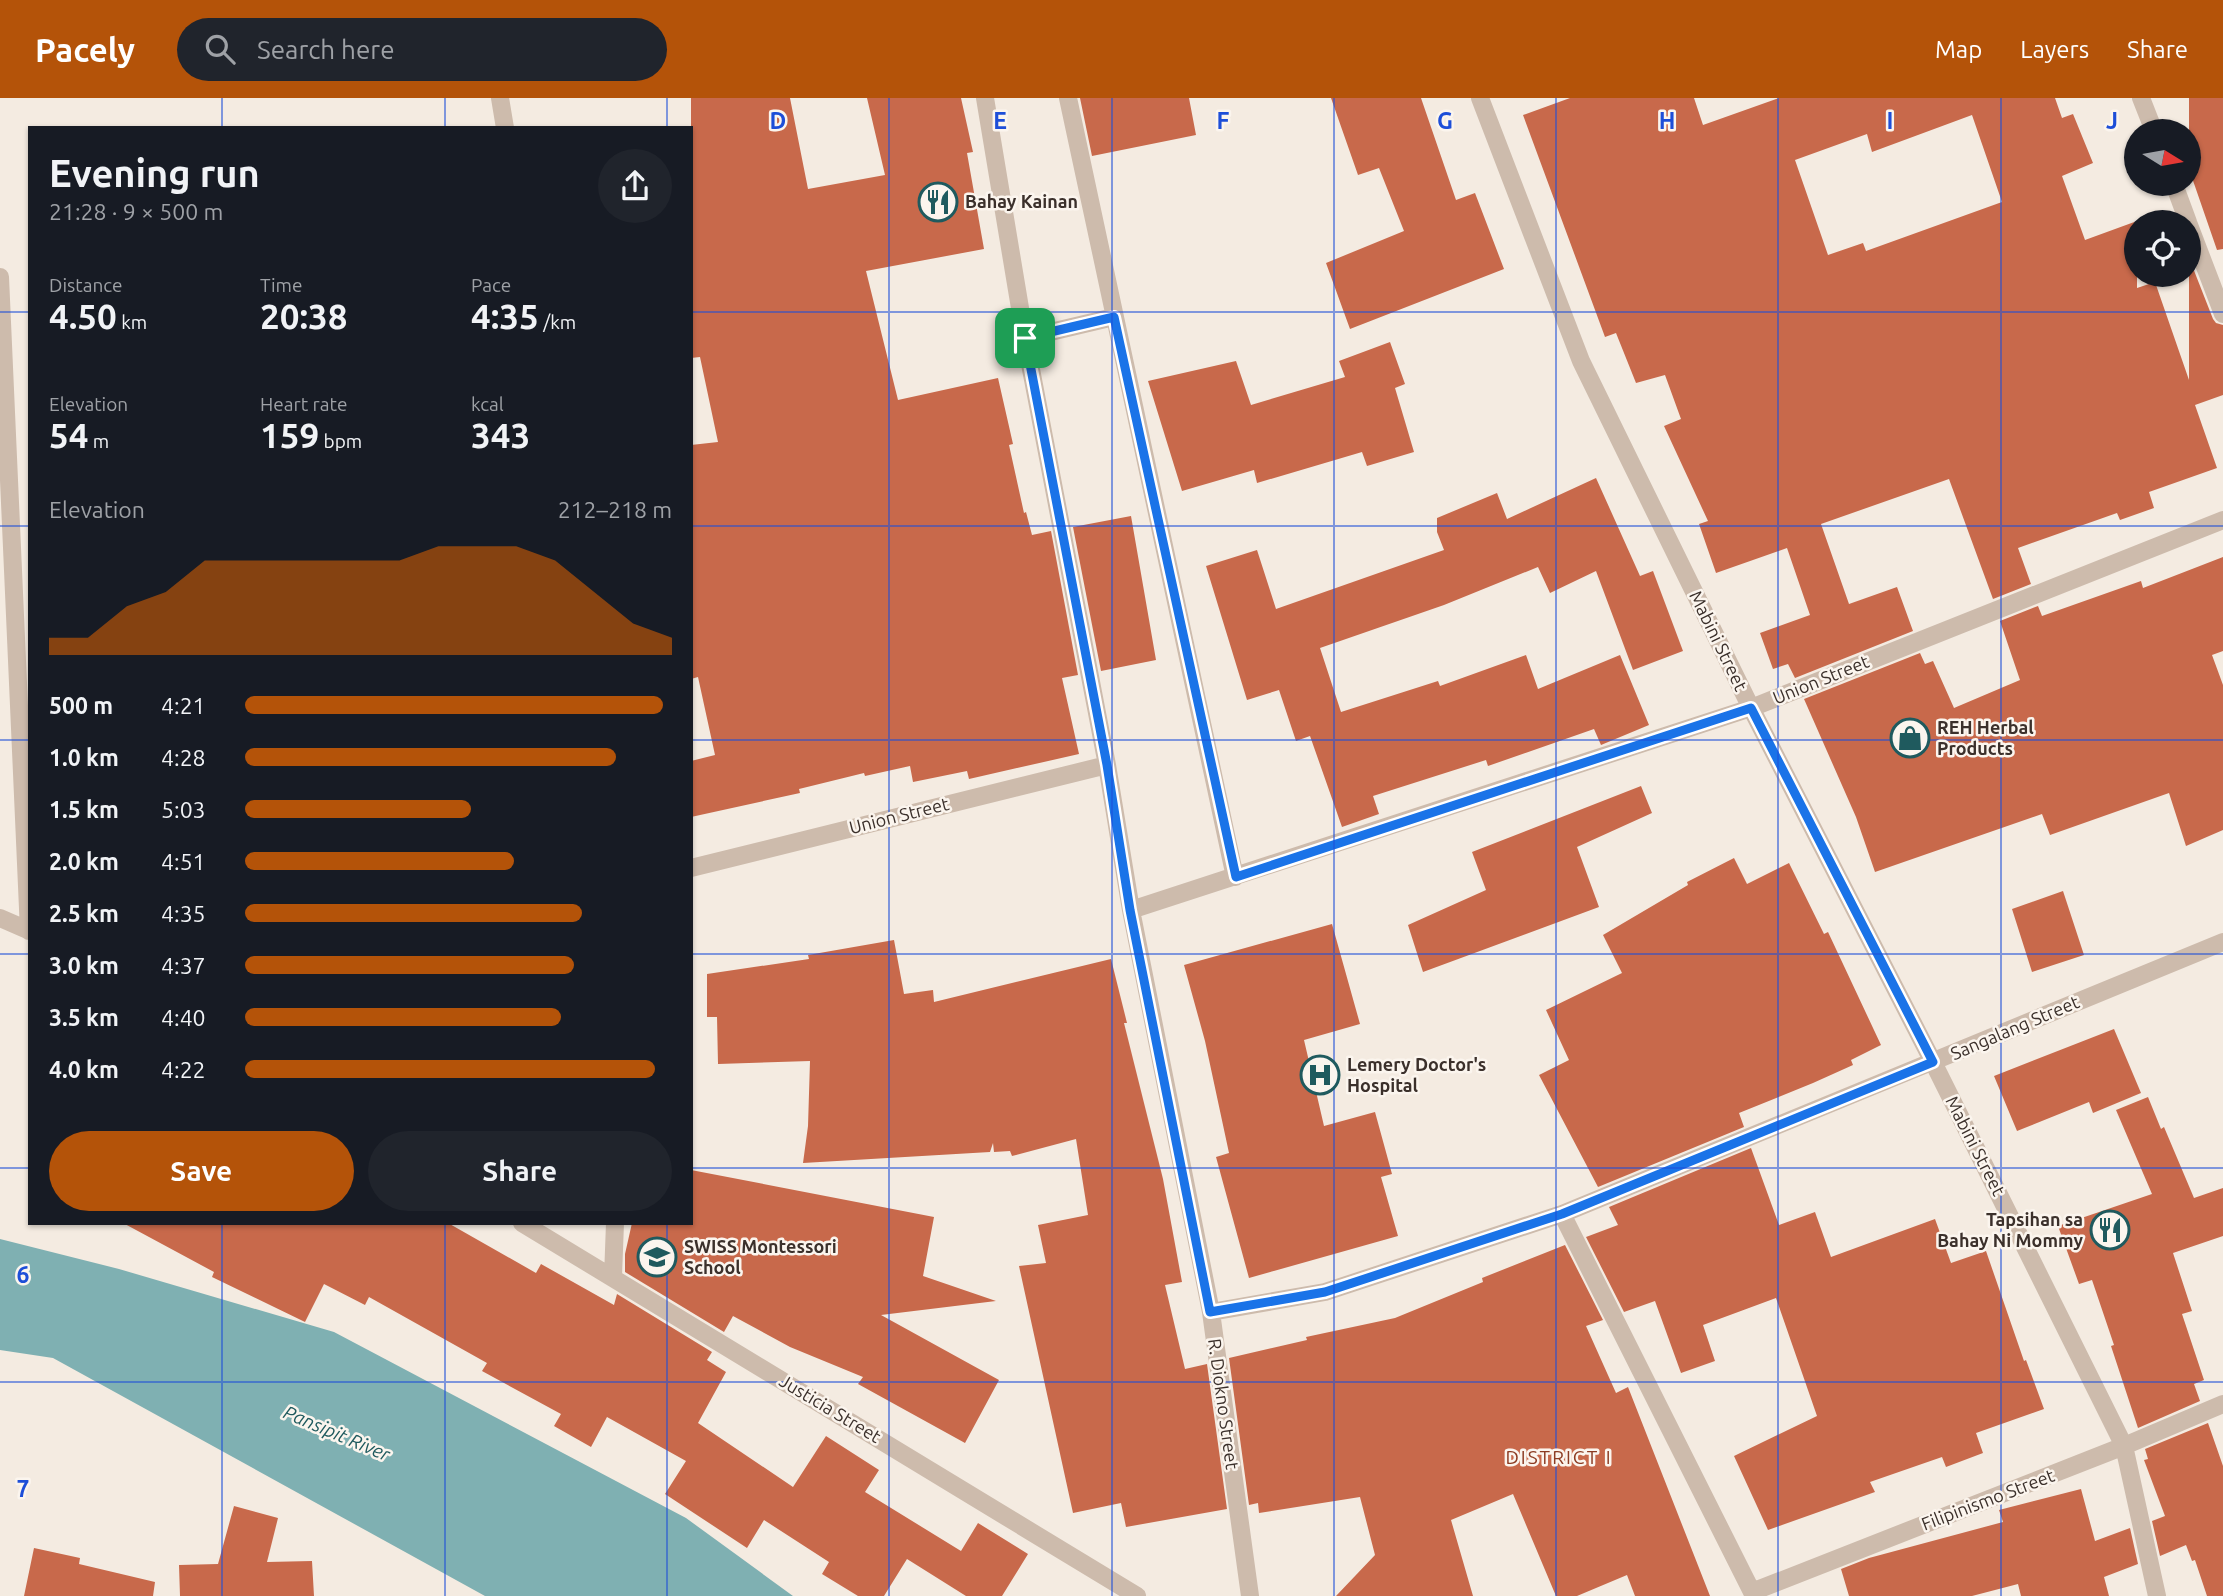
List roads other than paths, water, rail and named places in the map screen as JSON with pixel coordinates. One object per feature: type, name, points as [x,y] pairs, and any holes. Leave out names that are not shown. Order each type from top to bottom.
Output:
[{"type":"street","points":[[500,98],[505,126]]},
{"type":"street","name":"R. Diokno Street","points":[[985,98],[1025,338],[1107,765],[1130,910],[1210,1312],[1250,1596]]},
{"type":"street","points":[[1068,98],[1236,877]]},
{"type":"street","name":"Mabini Street","points":[[1480,98],[1581,361],[1751,708],[1933,1062],[2124,1446],[2157,1596]]},
{"type":"street","points":[[2141,98],[2149,119]]},
{"type":"street","points":[[2201,256],[2223,314]]},
{"type":"street","points":[[0,277],[28,908]]},
{"type":"street","points":[[1025,338],[1114,317]]},
{"type":"street","name":"Union Street","points":[[1130,910],[1751,708],[2223,520]]},
{"type":"street","name":"Union Street","points":[[693,868],[1107,765]]},
{"type":"street","points":[[0,918],[28,931]]},
{"type":"street","name":"Sangalang Street","points":[[1210,1312],[1325,1292],[1562,1214],[2223,942]]},
{"type":"street","points":[[1562,1214],[1753,1594]]},
{"type":"street","name":"Justicia Street","points":[[525,1225],[1137,1596]]},
{"type":"street","points":[[613,1277],[615,1225]]},
{"type":"street","name":"Filipinismo Street","points":[[1753,1594],[2223,1404]]},
{"type":"water","name":"Pansipit River","points":[[0,1239],[119,1269],[334,1332],[686,1518],[793,1596],[485,1596],[53,1358],[0,1350]]},
{"type":"place","name":"Bahay Kainan","points":[[938,202]]},
{"type":"place","name":"REH Herbal Products","points":[[1910,738]]},
{"type":"place","name":"Lemery Doctor's Hospital","points":[[1320,1075]]},
{"type":"place","name":"Tapsihan sa Bahay Ni Mommy","points":[[2110,1230]]},
{"type":"place","name":"SWISS Montessori School","points":[[657,1257]]},
{"type":"district","name":"DISTRICT I","points":[[1559,1457]]}]
